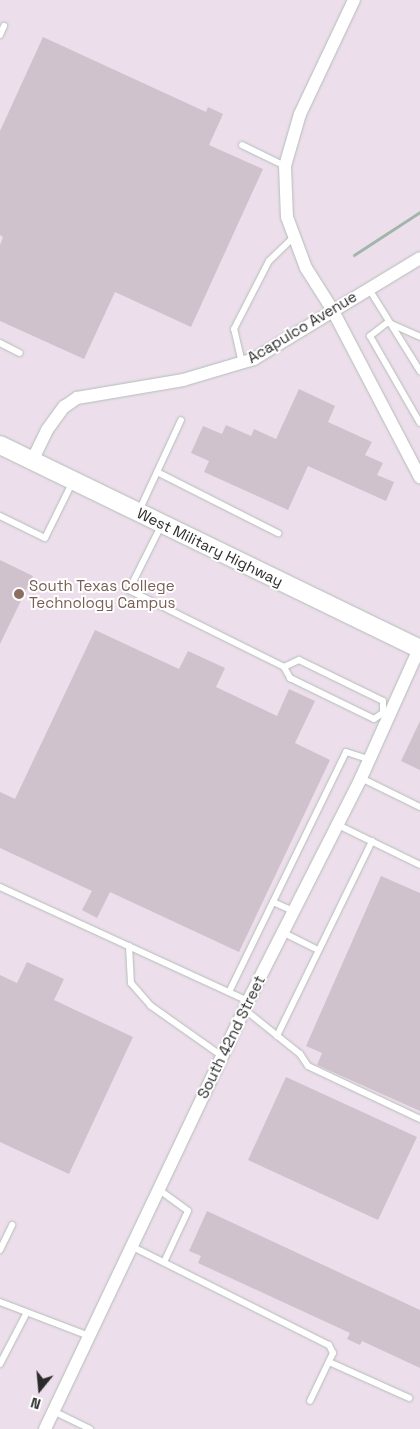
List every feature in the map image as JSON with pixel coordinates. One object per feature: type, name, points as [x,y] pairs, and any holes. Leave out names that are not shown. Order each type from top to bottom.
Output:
[{"type":"main road","name":"West Military Highway","points":[[0,445],[420,648]]},
{"type":"street","points":[[354,0],[300,114],[284,166],[287,217],[306,268],[332,309],[420,477]]},
{"type":"street","name":"Acapulco Avenue","points":[[32,460],[47,430],[64,407],[77,398],[183,380],[254,359],[332,309],[420,258]]},
{"type":"street","name":"South 42nd Street","points":[[45,1429],[246,1005],[370,760],[387,714],[420,648]]},
{"type":"lane","points":[[0,35],[4,26]]},
{"type":"lane","points":[[242,145],[284,166]]},
{"type":"lane","points":[[242,363],[234,329],[269,261],[294,237]]},
{"type":"lane","points":[[369,287],[388,322],[420,371]]},
{"type":"lane","points":[[388,322],[420,337]]},
{"type":"lane","points":[[388,322],[370,336],[420,423]]},
{"type":"lane","points":[[0,343],[20,353]]},
{"type":"lane","points":[[138,512],[181,420]]},
{"type":"lane","points":[[157,472],[278,533]]},
{"type":"lane","points":[[0,516],[45,538],[73,480]]},
{"type":"lane","points":[[162,524],[129,590],[284,667],[290,678],[374,719],[387,714],[383,701],[299,660],[284,667]]},
{"type":"lane","points":[[229,992],[346,752],[370,760]]},
{"type":"lane","points":[[361,778],[420,807]]},
{"type":"lane","points":[[336,824],[420,865]]},
{"type":"lane","points":[[277,1036],[372,841]]},
{"type":"lane","points":[[0,887],[229,992],[246,1005],[277,1036],[300,1054],[308,1066],[420,1119]]},
{"type":"lane","points":[[273,902],[293,911]]},
{"type":"lane","points":[[282,932],[318,950]]},
{"type":"lane","points":[[129,946],[130,983],[151,1006],[222,1056]]},
{"type":"lane","points":[[158,1189],[188,1212],[164,1262]]},
{"type":"lane","points":[[0,1250],[12,1225]]},
{"type":"lane","points":[[132,1246],[329,1345],[333,1349],[310,1401]]},
{"type":"lane","points":[[0,1302],[26,1314],[89,1336]]},
{"type":"lane","points":[[0,1364],[26,1314]]},
{"type":"lane","points":[[328,1362],[409,1398]]},
{"type":"lane","points":[[53,1411],[90,1429]]},
{"type":"building","points":[[43,37],[206,112],[208,107],[223,114],[209,145],[263,169],[191,327],[115,292],[84,359],[0,321],[0,245],[3,237],[0,235],[0,131]]},
{"type":"building","points":[[299,389],[335,406],[328,422],[372,442],[365,455],[383,463],[377,475],[394,482],[386,501],[308,466],[288,510],[204,472],[209,461],[191,453],[203,426],[222,434],[226,425],[251,436],[254,429],[276,439]]},
{"type":"building","points":[[0,560],[33,576],[0,644]]},
{"type":"building","points":[[95,630],[179,669],[188,651],[225,668],[216,687],[277,716],[289,689],[315,701],[295,743],[330,760],[239,952],[110,892],[97,918],[82,910],[92,891],[0,848],[0,792],[15,799]]},
{"type":"building","points":[[420,721],[420,770],[401,761]]},
{"type":"building","points":[[381,876],[420,893],[420,1111],[317,1065],[322,1053],[306,1046]]},
{"type":"building","points":[[27,962],[64,979],[54,1000],[133,1037],[69,1174],[0,1142],[0,975],[17,983]]},
{"type":"building","points":[[286,1077],[417,1137],[378,1220],[248,1160]]},
{"type":"building","points":[[207,1211],[420,1310],[420,1368],[362,1341],[360,1345],[347,1339],[350,1333],[198,1263],[201,1256],[189,1251]]},
{"type":"railway","points":[[354,255],[420,212]]},
{"type":"place","name":"South Texas College Technology Campus","points":[[19,594]]}]
